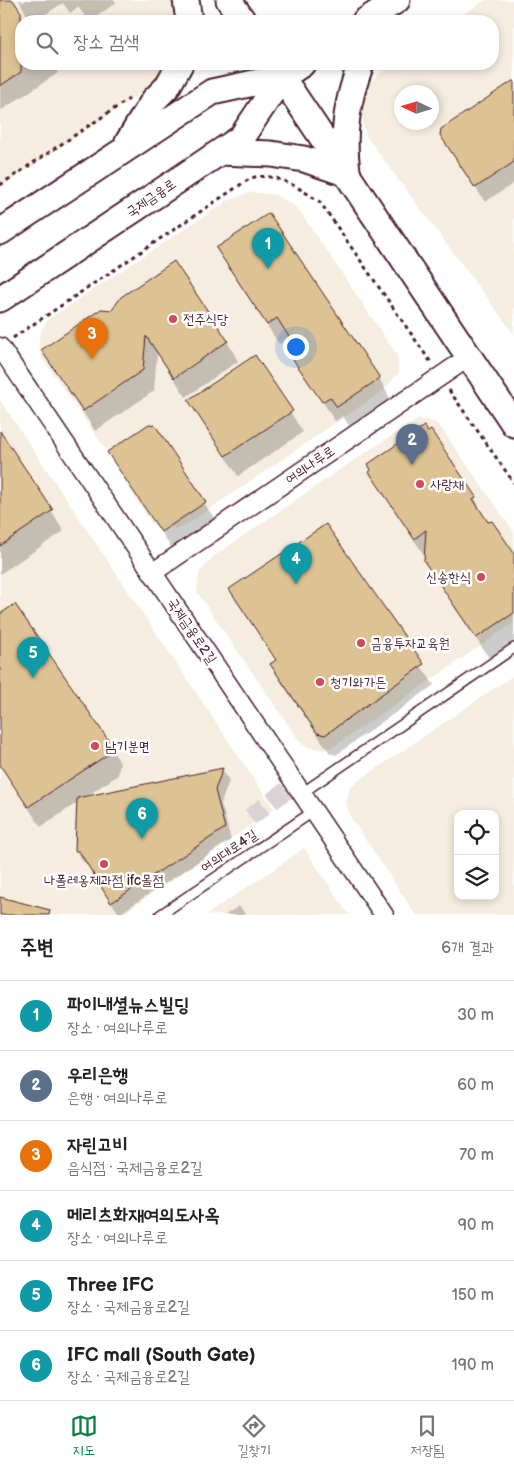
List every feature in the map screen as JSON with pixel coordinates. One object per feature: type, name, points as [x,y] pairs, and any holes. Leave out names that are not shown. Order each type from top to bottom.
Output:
[{"type":"street","points":[[186,0],[188,15]]},
{"type":"street","points":[[229,0],[239,15]]},
{"type":"street","points":[[377,15],[392,8]]},
{"type":"street","points":[[124,149],[154,100],[167,87],[177,70]]},
{"type":"street","points":[[348,174],[344,144],[347,111],[352,86],[359,70]]},
{"type":"street","points":[[277,71],[348,174],[514,424]]},
{"type":"street","name":"국제금융로","points":[[0,232],[212,92],[277,71]]},
{"type":"street","name":"국제금융로","points":[[0,299],[241,138],[277,71]]},
{"type":"street","points":[[220,152],[271,154],[304,159],[348,174]]},
{"type":"street","name":"국제금융로2길","points":[[4,344],[152,573],[384,915]]},
{"type":"street","name":"여의나루로","points":[[152,573],[469,357]]},
{"type":"lane","points":[[302,793],[514,648]]},
{"type":"lane","name":"여의대로4길","points":[[160,915],[314,811]]},
{"type":"path","points":[[0,185],[137,94]]},
{"type":"path","points":[[4,344],[231,191],[254,177],[274,178],[298,187],[320,202],[514,483]]},
{"type":"shaded area","points":[[0,0],[177,0],[178,15],[15,15],[15,70],[164,70],[156,83],[0,188]]},
{"type":"shaded area","points":[[485,0],[514,0],[514,334],[366,136],[362,109],[367,87],[384,70],[499,70],[499,15],[463,15]]},
{"type":"shaded area","points":[[251,192],[275,195],[293,205],[301,213],[397,355],[399,372],[384,390],[183,527],[176,529],[161,527],[151,523],[104,447],[42,358],[39,338],[42,328],[50,318],[227,201]]},
{"type":"shaded area","points":[[0,400],[274,809],[121,915],[0,915]]},
{"type":"shaded area","points":[[417,420],[427,420],[436,423],[444,432],[514,532],[514,623],[334,746],[324,750],[307,747],[300,742],[197,592],[199,573],[214,556],[363,454]]},
{"type":"shaded area","points":[[514,675],[514,915],[416,915],[351,818],[346,803],[351,786]]},
{"type":"shaded area","points":[[304,848],[349,915],[206,915],[292,857]]},
{"type":"building","points":[[0,0],[13,0],[21,12],[21,15],[15,15],[15,70],[21,70],[21,72],[0,86]]},
{"type":"building","points":[[514,80],[514,162],[475,188],[440,135],[441,129]]},
{"type":"building","points":[[269,213],[380,378],[337,407],[330,397],[322,402],[288,352],[291,340],[277,318],[267,325],[216,248]]},
{"type":"building","points":[[174,261],[228,341],[174,378],[146,336],[143,370],[83,411],[41,350],[101,309],[112,310],[121,297]]},
{"type":"building","points":[[255,355],[293,411],[225,456],[188,400]]},
{"type":"building","points":[[149,424],[155,425],[206,502],[161,532],[107,452]]},
{"type":"building","points":[[424,426],[428,432],[431,430],[476,497],[473,499],[488,522],[492,521],[514,553],[514,613],[476,638],[424,561],[426,530],[414,539],[369,472],[371,470],[368,464]]},
{"type":"building","points":[[0,431],[53,510],[0,546]]},
{"type":"building","points":[[326,524],[424,664],[325,735],[317,733],[270,664],[276,660],[229,589]]},
{"type":"building","points":[[15,604],[109,741],[107,755],[28,807],[0,765],[0,614]]},
{"type":"building","points":[[223,768],[215,790],[225,828],[111,903],[79,851],[75,851],[77,798]]},
{"type":"building","points":[[0,897],[50,910],[49,915],[0,915]]},
{"type":"tunnel","points":[[250,817],[294,785]]},
{"type":"place","name":"파이내셜뉴스빌딩","points":[[268,269]]},
{"type":"place","name":"전주식당","points":[[173,319]]},
{"type":"place","name":"자린고비","points":[[92,359]]},
{"type":"place","name":"우리은행","points":[[412,465]]},
{"type":"place","name":"사랑채","points":[[420,484]]},
{"type":"place","name":"신송한식","points":[[481,577]]},
{"type":"place","name":"메리츠화재여의도사옥","points":[[296,584]]},
{"type":"place","name":"금융투자교육원","points":[[361,643]]},
{"type":"place","name":"Three IFC","points":[[33,678]]},
{"type":"place","name":"청기와가든","points":[[320,682]]},
{"type":"place","name":"남기분면","points":[[95,746]]},
{"type":"place","name":"IFC mall (South Gate)","points":[[142,839]]},
{"type":"place","name":"나폴레옹제과점 ifc몰점","points":[[104,864]]}]
